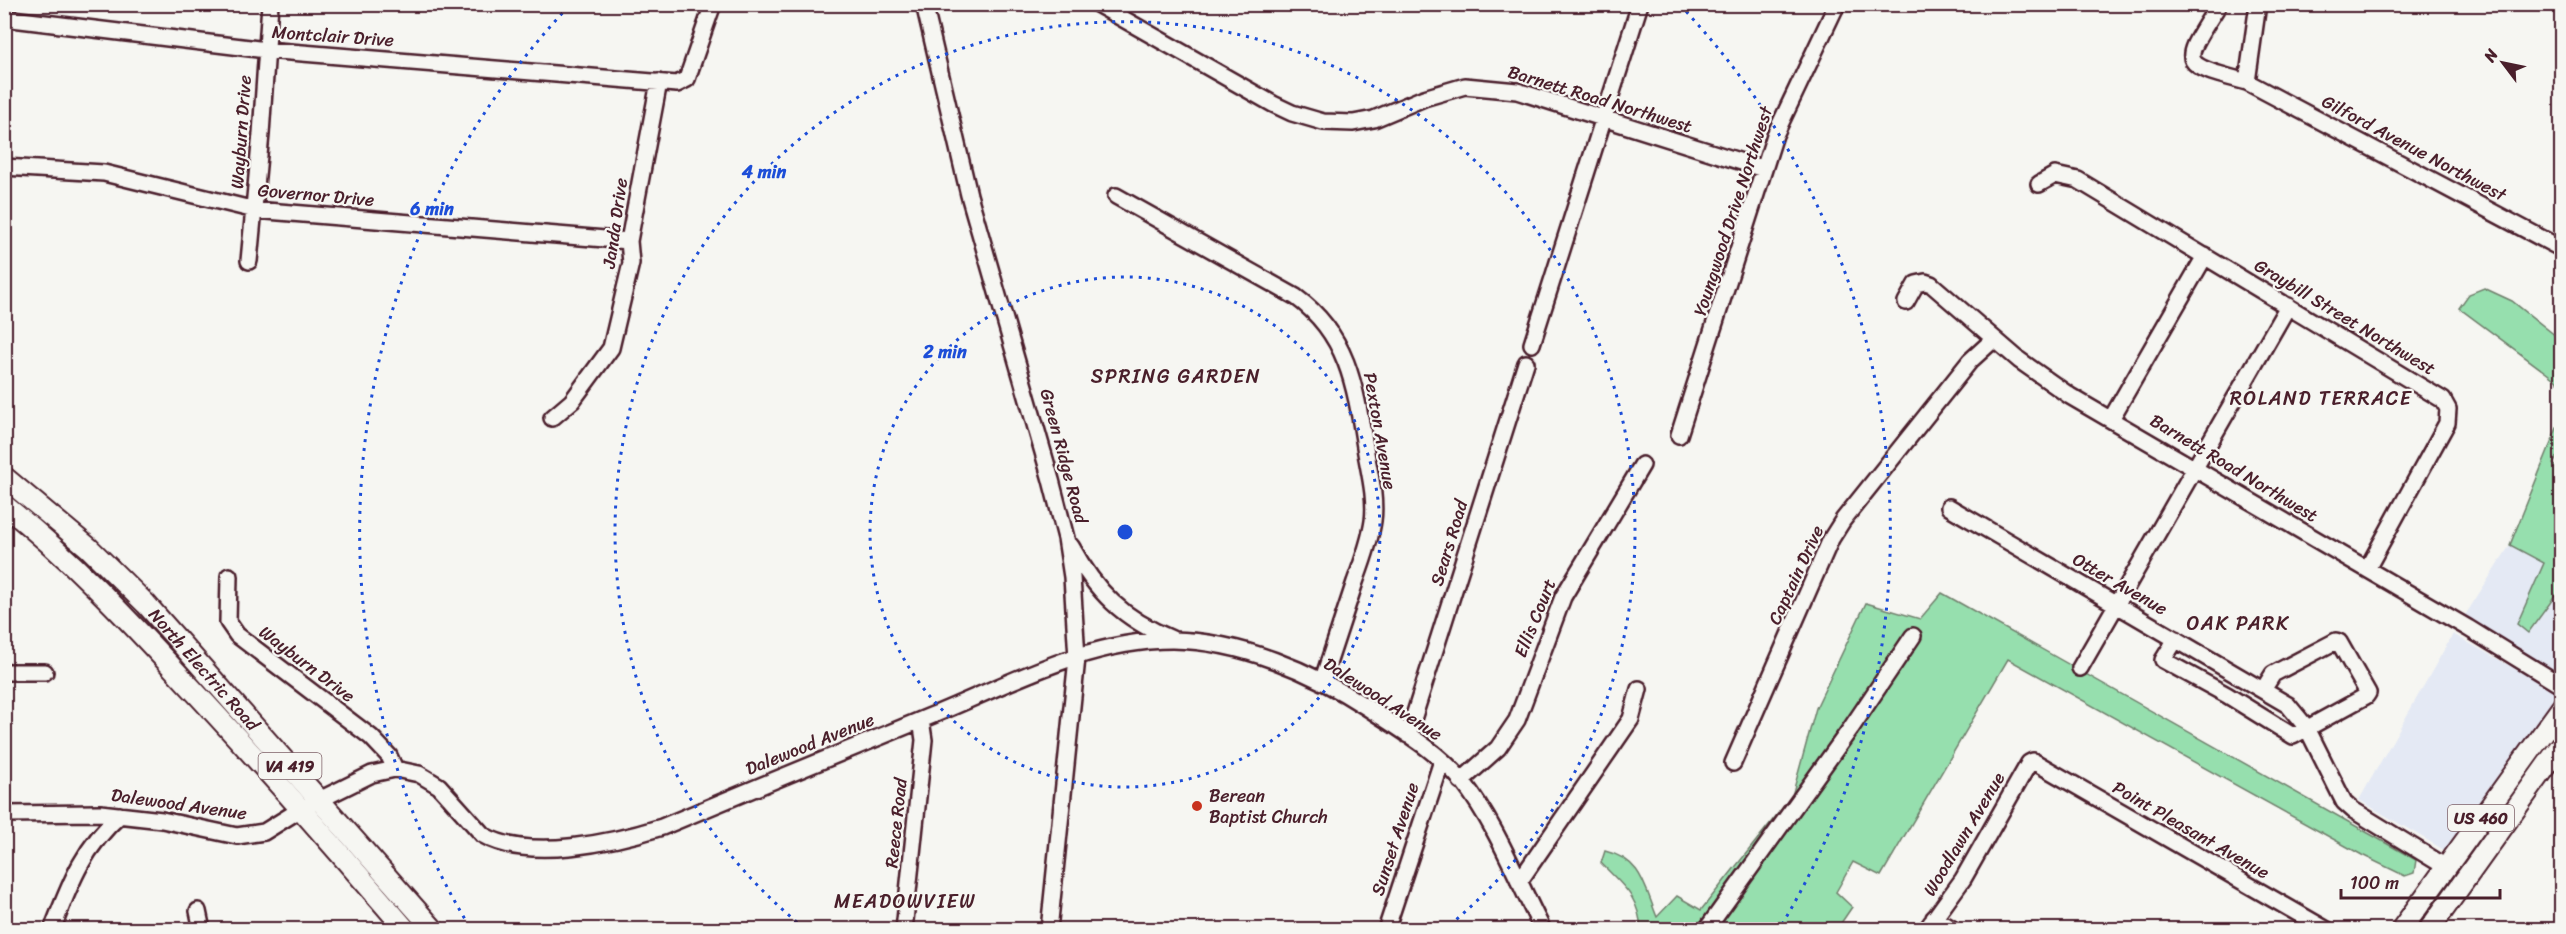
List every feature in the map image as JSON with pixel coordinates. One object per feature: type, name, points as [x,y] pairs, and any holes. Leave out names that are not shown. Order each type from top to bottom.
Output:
[{"type":"main road","name":"North Electric Road","points":[[4,477],[89,548],[135,591],[434,930]]},
{"type":"main road","name":"North Electric Road","points":[[4,505],[78,568],[301,809],[406,930]]},
{"type":"main road","name":"US 460","points":[[2402,930],[2562,707]]},
{"type":"main road","name":"US 460","points":[[2429,930],[2562,744]]},
{"type":"street","name":"Wayburn Drive","points":[[249,261],[255,210],[270,4]]},
{"type":"street","points":[[659,82],[677,84],[687,79],[713,4]]},
{"type":"street","name":"Green Ridge Road","points":[[924,4],[969,195],[1066,538],[1072,577],[1077,658],[1049,930]]},
{"type":"street","name":"Barnett Road Northwest","points":[[1097,4],[1126,11],[1273,104],[1292,113],[1323,122],[1353,123],[1374,119],[1444,90],[1474,86],[1517,91],[1764,170]]},
{"type":"street","points":[[1532,344],[1640,4]]},
{"type":"street","name":"Youngwood Drive Northwest","points":[[1679,435],[1764,170],[1790,99],[1837,4]]},
{"type":"street","name":"Gilford Avenue Northwest","points":[[2219,4],[2192,48],[2193,63],[2197,67],[2247,82],[2562,249]]},
{"type":"street","points":[[2247,82],[2258,4]]},
{"type":"street","name":"Montclair Drive","points":[[4,18],[266,50],[659,82]]},
{"type":"street","name":"Janda Drive","points":[[552,418],[572,401],[611,348],[631,263],[629,241],[659,82]]},
{"type":"street","name":"Governor Drive","points":[[4,166],[104,173],[255,210],[629,241]]},
{"type":"street","name":"Graybill Street Northwest","points":[[2039,184],[2055,175],[2078,180],[2443,400],[2448,409],[2447,423],[2367,569]]},
{"type":"street","name":"Pexton Avenue","points":[[1116,196],[1296,297],[1314,310],[1327,326],[1345,359],[1354,382],[1373,495],[1373,521],[1322,682]]},
{"type":"street","points":[[2111,418],[2205,256]]},
{"type":"street","name":"Barnett Road Northwest","points":[[1906,302],[1916,284],[1925,282],[1931,284],[1993,340],[2042,378],[2562,686]]},
{"type":"street","points":[[2080,668],[2288,306]]},
{"type":"street","name":"Captain Drive","points":[[1733,763],[1831,539],[1970,361],[1993,340]]},
{"type":"street","name":"Sears Road","points":[[1408,735],[1526,363]]},
{"type":"street","name":"Ellis Court","points":[[1461,781],[1498,748],[1517,720],[1563,597],[1642,465]]},
{"type":"street","name":"Otter Avenue","points":[[1949,507],[2288,705],[2307,728],[2344,802],[2353,810],[2446,867]]},
{"type":"street","points":[[1066,538],[1081,565],[1111,603],[1142,625],[1174,640]]},
{"type":"street","name":"Wayburn Drive","points":[[229,576],[228,622],[237,635],[371,736],[389,756],[395,769]]},
{"type":"street","points":[[1706,930],[1851,728],[1913,636]]},
{"type":"street","points":[[2176,639],[2163,660],[2227,695],[2293,736],[2368,693],[2339,642],[2332,641],[2273,674],[2263,690]]},
{"type":"street","name":"Dalewood Avenue","points":[[4,814],[120,815],[162,820],[237,836],[264,832],[301,809],[372,774],[395,769],[419,774],[439,786],[483,835],[492,840],[528,848],[570,846],[613,840],[662,827],[1044,668],[1123,644],[1174,640],[1223,646],[1280,663],[1322,682],[1408,735],[1442,761],[1461,781],[1488,822],[1542,930]]},
{"type":"street","points":[[4,672],[45,672]]},
{"type":"street","points":[[1519,882],[1631,719],[1639,689]]},
{"type":"street","name":"Reece Road","points":[[904,930],[924,740],[921,720]]},
{"type":"street","name":"Sunset Avenue","points":[[1386,930],[1442,761]]},
{"type":"street","name":"Woodlawn Avenue","points":[[1930,924],[1963,879],[2029,763],[2036,762]]},
{"type":"street","name":"Point Pleasant Avenue","points":[[2036,762],[2327,930]]},
{"type":"street","points":[[52,930],[86,852],[101,832],[120,815]]},
{"type":"street","points":[[198,911],[202,930]]},
{"type":"street","points":[[1930,924],[1954,930]]},
{"type":"shaded area","points":[[2510,545],[2544,563],[2517,624],[2528,632],[2561,588],[2561,676],[2464,617]]},
{"type":"shaded area","points":[[2453,634],[2558,693],[2444,850],[2359,800]]},
{"type":"green space","points":[[2484,288],[2512,301],[2561,340],[2561,384],[2459,308],[2469,294]]},
{"type":"green space","points":[[2561,418],[2561,451],[2553,464],[2561,470],[2561,588],[2528,633],[2517,624],[2544,563],[2510,545]]},
{"type":"green space","points":[[1942,593],[2416,860],[2414,873],[2405,876],[2362,855],[2008,659],[1881,876],[1853,862],[1836,892],[1852,907],[1837,929],[1641,929],[1633,900],[1623,885],[1601,863],[1605,851],[1617,855],[1634,867],[1645,884],[1657,917],[1677,896],[1701,910],[1792,796],[1816,708],[1866,603],[1920,619]]},
{"type":"place","name":"Berean Baptist Church","points":[[1197,806]]},
{"type":"district","name":"SPRING GARDEN","points":[[1176,376]]},
{"type":"district","name":"ROLAND TERRACE","points":[[2321,398]]},
{"type":"district","name":"OAK PARK","points":[[2238,623]]},
{"type":"district","name":"MEADOWVIEW","points":[[905,901]]}]
